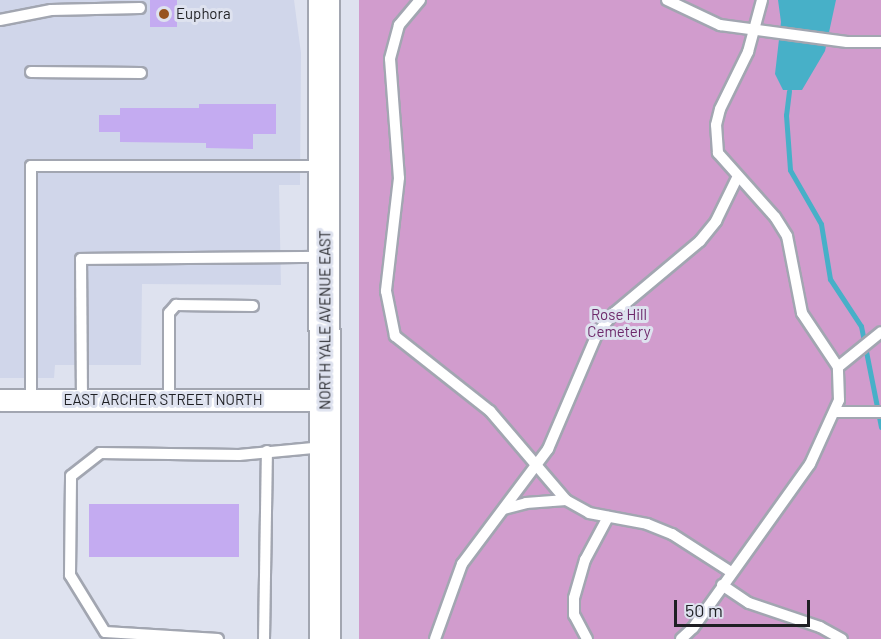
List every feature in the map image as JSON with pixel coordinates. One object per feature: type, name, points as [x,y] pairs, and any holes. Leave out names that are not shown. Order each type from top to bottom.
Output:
[{"type":"main road","name":"NORTH YALE AVENUE EAST","points":[[324,0],[325,639]]},
{"type":"street","name":"EAST ARCHER STREET NORTH","points":[[0,400],[325,400]]},
{"type":"lane","points":[[420,0],[399,25],[390,59],[399,178],[386,291],[395,336],[405,348],[442,370],[474,396],[520,441],[536,465],[566,500]]},
{"type":"lane","points":[[667,0],[703,20],[778,33],[836,40],[881,42]]},
{"type":"lane","points":[[681,639],[810,464],[836,412],[841,378],[838,367],[802,313],[787,236],[775,217],[737,178],[718,153],[716,125],[754,30],[762,0]]},
{"type":"lane","points":[[0,20],[90,5],[140,8]]},
{"type":"lane","points":[[31,72],[141,73]]},
{"type":"lane","points":[[31,400],[31,166],[324,166]]},
{"type":"lane","points":[[435,639],[462,564],[536,465],[563,417],[598,332],[614,312],[700,241],[716,221],[737,178]]},
{"type":"lane","points":[[82,400],[81,259],[324,257]]},
{"type":"lane","points":[[169,400],[169,313],[176,305],[253,306]]},
{"type":"lane","points":[[838,367],[878,335]]},
{"type":"lane","points":[[836,412],[881,412]]},
{"type":"lane","points":[[218,639],[105,632],[70,575],[71,476],[100,453],[239,455],[324,447]]},
{"type":"lane","points":[[264,639],[267,451]]},
{"type":"lane","points":[[504,509],[526,503],[566,500],[608,517],[647,524],[672,534],[730,572]]},
{"type":"lane","points":[[586,639],[574,615],[574,598],[585,560],[608,517]]},
{"type":"lane","points":[[722,585],[748,603],[820,627],[842,639]]},
{"type":"shaded area","points":[[0,0],[294,0],[301,53],[300,185],[279,185],[281,285],[142,284],[141,365],[55,365],[54,378],[0,378]]},
{"type":"green space","name":"Rose Hill Cemetery","points":[[359,0],[881,0],[881,639],[359,639]]},
{"type":"water","points":[[778,0],[836,0],[825,51],[802,90],[783,90],[775,74],[781,22]]},
{"type":"building","name":"Euphora","points":[[150,0],[177,0],[177,27],[150,27]]},
{"type":"building","points":[[199,104],[276,104],[276,134],[253,134],[253,149],[206,148],[206,143],[120,142],[120,132],[99,132],[99,115],[120,115],[120,108],[199,108]]},
{"type":"building","points":[[89,504],[239,504],[239,557],[89,557]]},
{"type":"waterway","points":[[789,91],[786,115],[790,170],[821,224],[830,279],[861,326],[881,427]]},
{"type":"place","name":"Euphora","points":[[164,14]]}]
